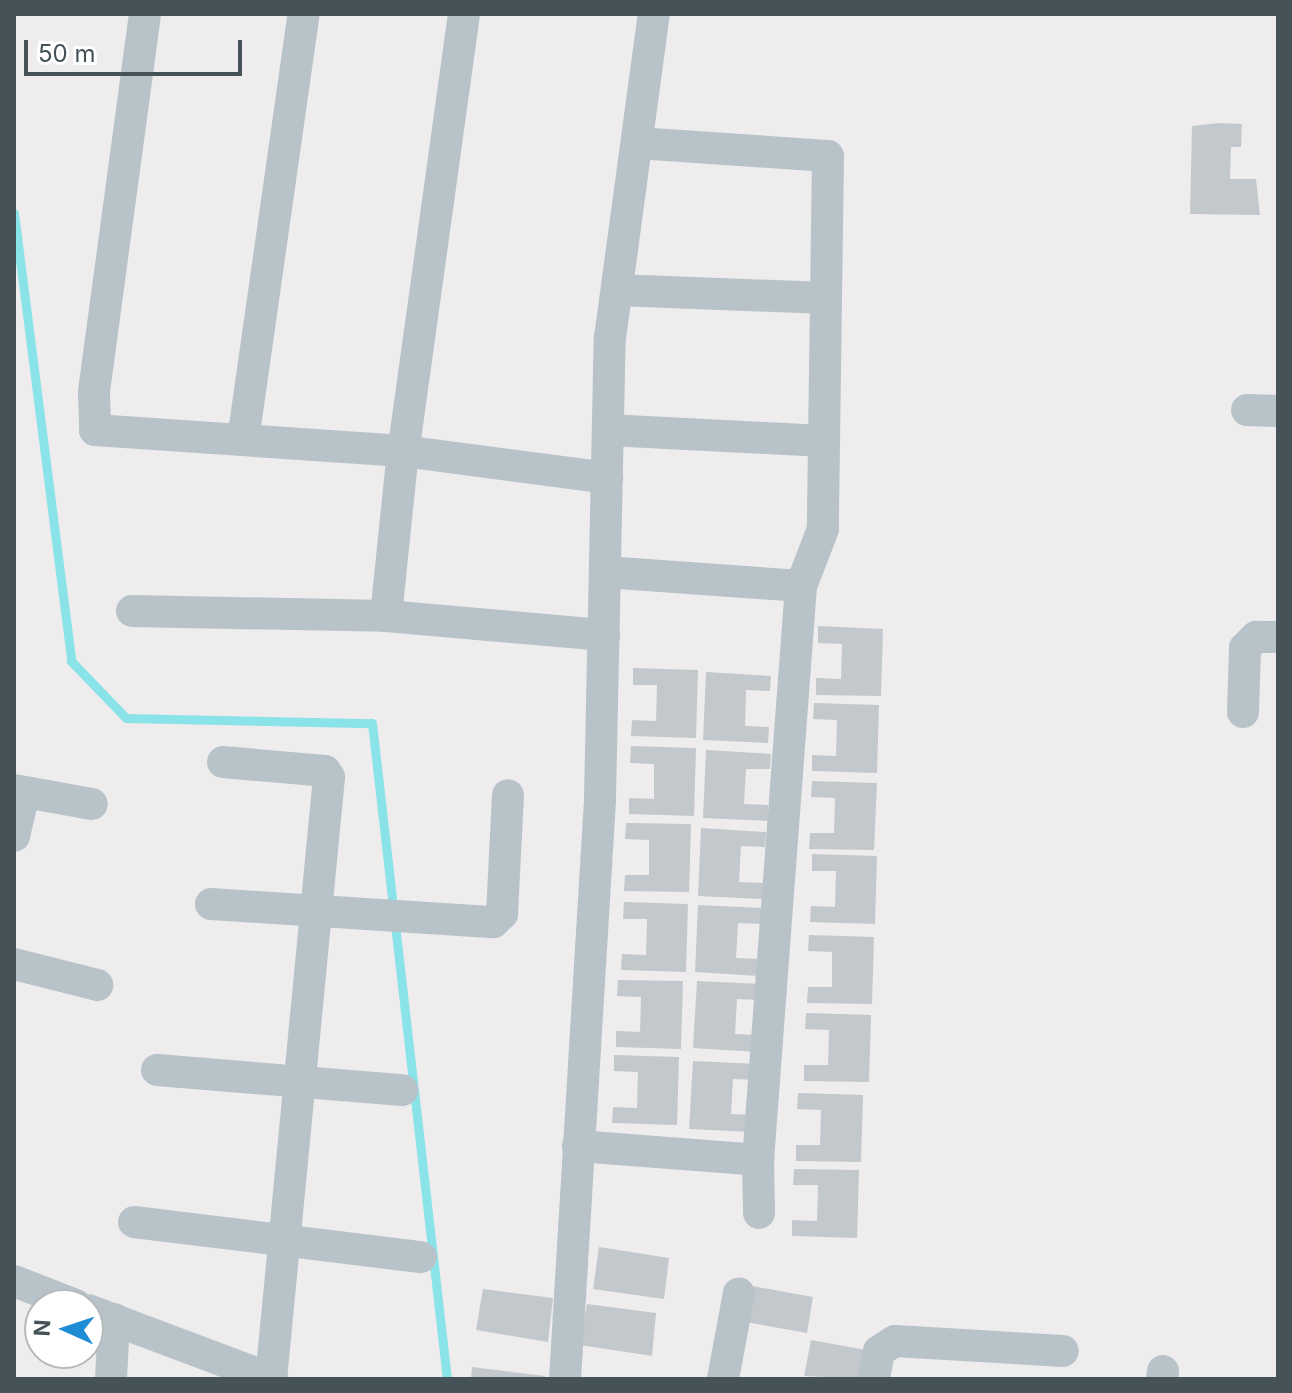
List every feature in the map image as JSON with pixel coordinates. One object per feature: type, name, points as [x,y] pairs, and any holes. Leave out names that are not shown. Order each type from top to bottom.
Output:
[{"type":"street","points":[[145,14],[94,393],[95,430],[403,451],[607,478]]},
{"type":"street","points":[[243,440],[304,14]]},
{"type":"street","points":[[386,616],[403,451],[464,14]]},
{"type":"street","points":[[565,1379],[600,800],[608,430],[617,290],[654,14]]},
{"type":"street","points":[[637,143],[828,156],[823,529],[801,586],[758,1160],[759,1213]]},
{"type":"street","points":[[617,290],[826,298]]},
{"type":"street","points":[[608,430],[824,441]]},
{"type":"street","points":[[605,572],[801,586]]},
{"type":"street","points":[[132,611],[386,616],[604,635]]},
{"type":"street","points":[[1243,712],[1245,648],[1256,637],[1278,637]]},
{"type":"street","points":[[104,1315],[271,1379],[316,914],[325,771],[223,762]]},
{"type":"street","points":[[14,836],[19,792],[92,804]]},
{"type":"street","points":[[211,904],[316,914],[482,923],[502,914],[508,795]]},
{"type":"street","points":[[14,964],[97,985]]},
{"type":"street","points":[[157,1070],[402,1090]]},
{"type":"street","points":[[578,1146],[758,1160]]},
{"type":"street","points":[[134,1222],[421,1257]]},
{"type":"street","points":[[14,1281],[35,1289]]},
{"type":"street","points":[[723,1379],[739,1293]]},
{"type":"street","points":[[104,1334],[111,1379]]},
{"type":"street","points":[[874,1379],[879,1351],[895,1341],[1063,1351]]},
{"type":"building","points":[[1242,124],[1241,147],[1231,147],[1230,179],[1256,179],[1260,215],[1190,214],[1192,126]]},
{"type":"building","points":[[818,626],[883,629],[881,696],[816,695],[816,678],[841,679],[842,644],[818,643]]},
{"type":"building","points":[[633,668],[698,670],[696,738],[631,736],[632,720],[656,721],[657,685],[633,685]]},
{"type":"building","points":[[706,672],[771,676],[770,691],[746,690],[745,726],[769,727],[768,743],[703,740]]},
{"type":"building","points":[[814,703],[879,705],[877,773],[812,771],[812,755],[836,756],[837,720],[813,719]]},
{"type":"building","points":[[631,746],[696,748],[694,816],[629,814],[629,798],[654,799],[654,764],[630,763]]},
{"type":"building","points":[[706,750],[771,754],[770,769],[746,769],[744,804],[768,805],[768,821],[703,818]]},
{"type":"building","points":[[812,781],[877,783],[874,850],[809,849],[810,833],[834,833],[835,798],[811,797]]},
{"type":"building","points":[[626,823],[691,824],[689,892],[624,891],[625,875],[649,875],[649,840],[625,839]]},
{"type":"building","points":[[701,828],[766,832],[765,847],[741,846],[739,882],[763,883],[762,899],[698,896]]},
{"type":"building","points":[[812,854],[877,856],[875,924],[810,922],[811,906],[835,907],[836,871],[812,871]]},
{"type":"building","points":[[624,902],[688,904],[686,972],[621,970],[622,954],[646,955],[647,919],[623,919]]},
{"type":"building","points":[[698,905],[763,908],[762,924],[738,923],[736,958],[760,959],[759,976],[695,972]]},
{"type":"building","points":[[809,935],[874,937],[872,1004],[807,1003],[808,987],[832,987],[832,952],[808,951]]},
{"type":"building","points":[[618,980],[683,981],[681,1049],[616,1047],[616,1031],[640,1032],[641,997],[617,996]]},
{"type":"building","points":[[697,981],[761,984],[761,1000],[737,999],[735,1034],[759,1035],[758,1052],[693,1048]]},
{"type":"building","points":[[806,1013],[871,1015],[869,1082],[804,1081],[804,1065],[828,1065],[829,1030],[805,1029]]},
{"type":"building","points":[[614,1055],[679,1057],[677,1125],[612,1123],[613,1107],[637,1108],[638,1072],[614,1071]]},
{"type":"building","points":[[693,1061],[758,1064],[757,1080],[733,1079],[731,1114],[755,1115],[754,1132],[689,1129]]},
{"type":"building","points":[[798,1093],[863,1095],[861,1162],[796,1161],[796,1145],[820,1145],[821,1110],[797,1109]]},
{"type":"building","points":[[794,1169],[859,1170],[857,1238],[792,1236],[792,1220],[817,1221],[818,1185],[793,1185]]},
{"type":"building","points":[[599,1247],[669,1258],[664,1299],[593,1289]]},
{"type":"building","points":[[752,1286],[813,1297],[807,1333],[746,1322]]},
{"type":"building","points":[[483,1289],[553,1298],[548,1342],[476,1330]]},
{"type":"building","points":[[587,1304],[656,1313],[652,1356],[580,1345]]},
{"type":"building","points":[[811,1340],[872,1351],[867,1379],[804,1376]]},
{"type":"building","points":[[472,1367],[545,1376],[545,1379],[471,1379]]},
{"type":"waterway","points":[[14,213],[71,661],[126,718],[372,723],[447,1379]]}]
